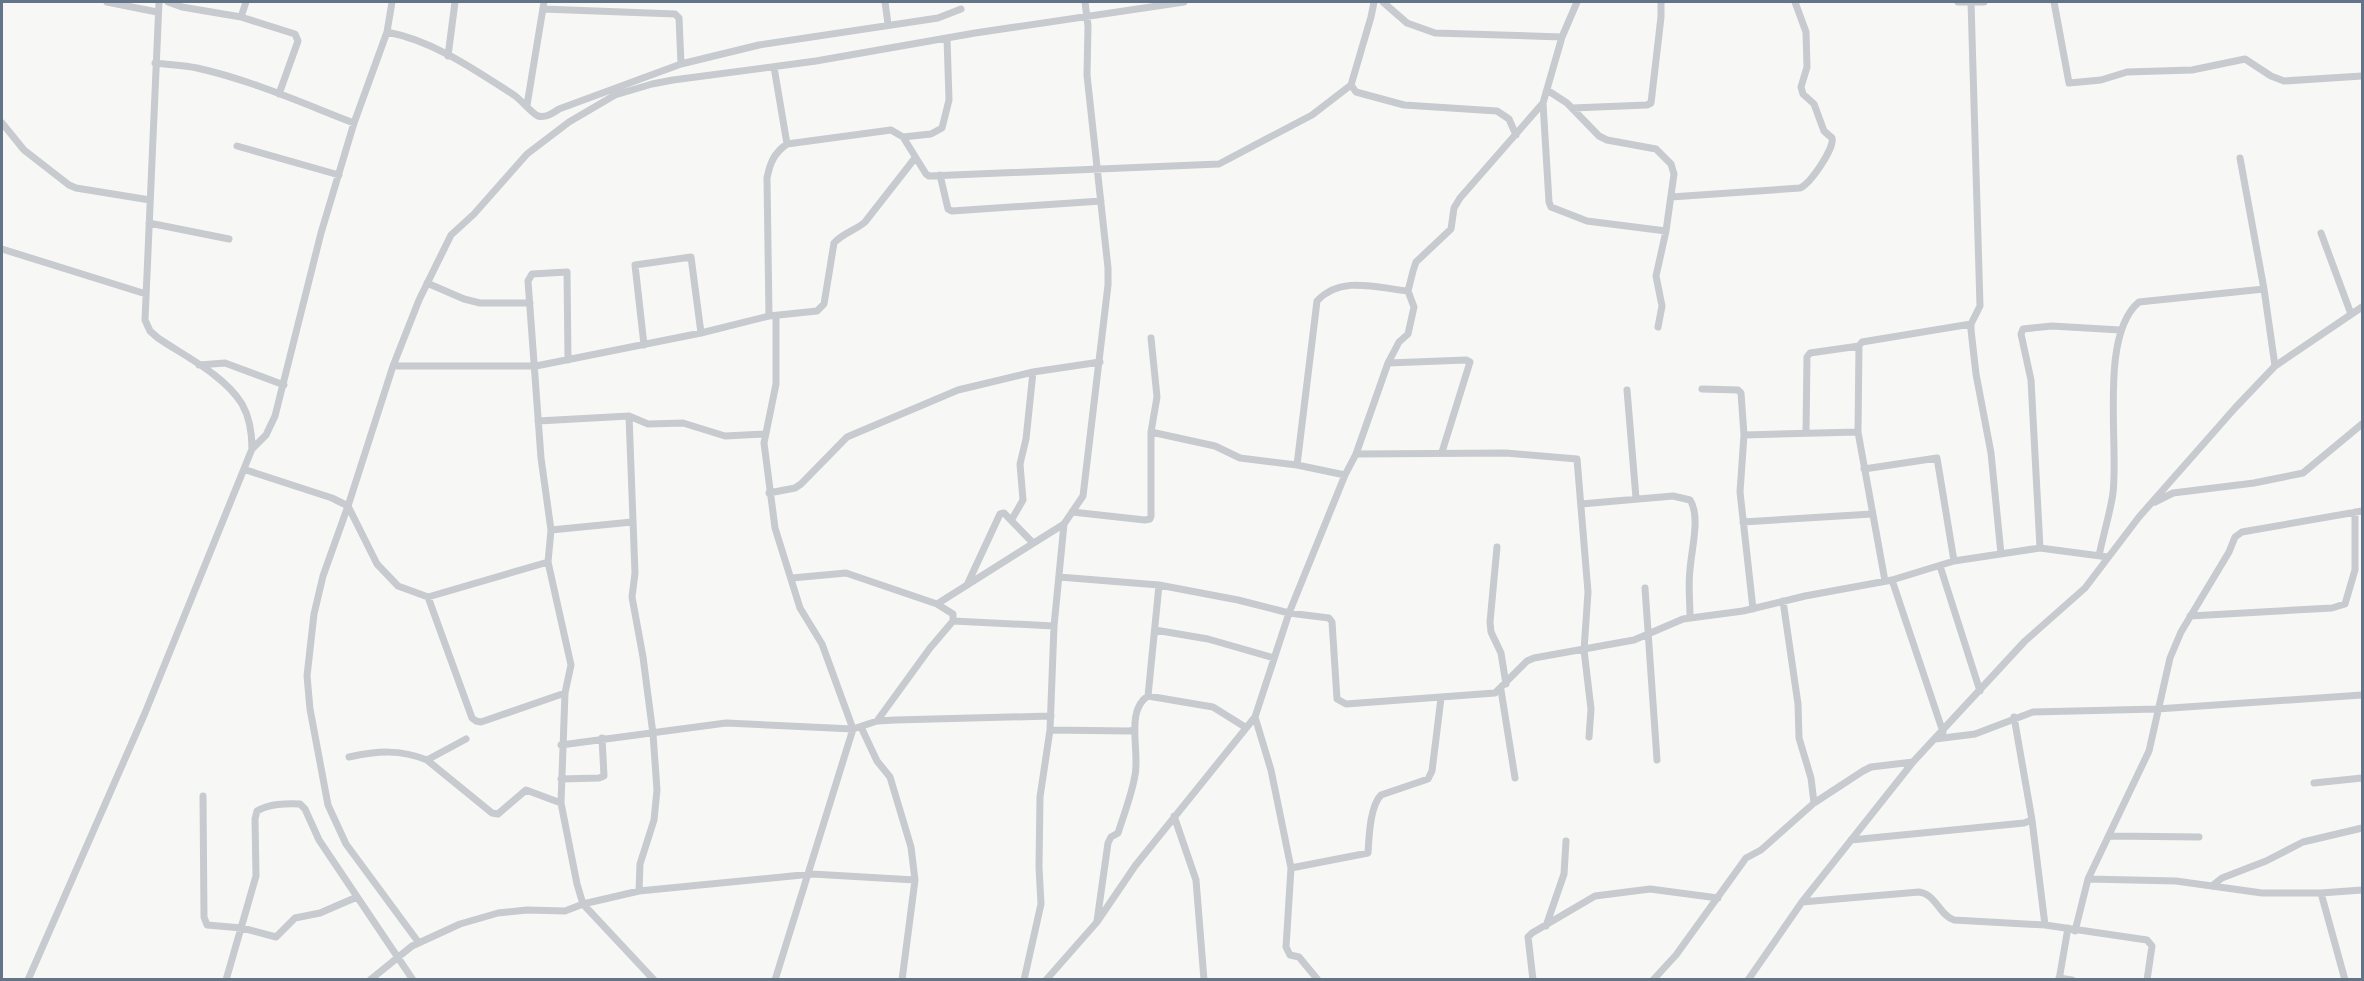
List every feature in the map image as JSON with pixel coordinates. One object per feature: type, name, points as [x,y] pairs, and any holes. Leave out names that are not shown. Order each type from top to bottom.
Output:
[{"type":"street","points":[[107,2],[158,12]]},
{"type":"street","points":[[28,980],[145,713],[246,470],[252,449],[252,432],[242,405],[216,377],[150,331],[146,320],[159,2]]},
{"type":"street","points":[[168,2],[241,17],[295,34],[298,41],[279,94]]},
{"type":"street","points":[[241,17],[246,2]]},
{"type":"street","points":[[252,449],[266,435],[275,416],[321,233],[354,123],[387,32],[392,2]]},
{"type":"street","points":[[448,56],[455,2]]},
{"type":"street","points":[[885,2],[888,24]]},
{"type":"street","points":[[937,604],[1064,524],[1083,496],[1108,285],[1087,75],[1085,2]]},
{"type":"street","points":[[419,943],[364,871],[339,830],[328,804],[310,709],[307,675],[314,614],[322,576],[348,506],[393,366],[427,283],[456,229],[474,214],[527,154],[569,122],[615,95],[652,84],[1184,2]]},
{"type":"street","points":[[775,980],[853,729],[822,644],[804,618],[775,528],[769,493],[764,434],[776,384],[767,178],[771,161],[787,144],[891,130],[903,137],[926,174],[1098,170],[1219,164],[1312,115],[1351,85],[1374,2]]},
{"type":"street","points":[[1383,2],[1407,23],[1435,33],[1562,37]]},
{"type":"street","points":[[1577,2],[1562,37],[1543,103],[1549,202],[1551,207],[1587,221],[1666,231]]},
{"type":"street","points":[[1572,108],[1651,103],[1661,2]]},
{"type":"street","points":[[1671,197],[1800,188],[1807,185],[1832,146],[1832,138],[1824,131],[1814,104],[1803,94],[1801,87],[1807,67],[1806,32],[1795,2]]},
{"type":"street","points":[[1959,2],[1984,2]]},
{"type":"street","points":[[1971,2],[1980,306],[1971,324],[1976,374],[1991,453],[2001,554]]},
{"type":"street","points":[[2054,2],[2069,83],[2101,80],[2127,72],[2192,70],[2245,59],[2271,76],[2284,81],[2362,76]]},
{"type":"street","points":[[527,105],[544,5],[675,14],[679,18],[681,64]]},
{"type":"street","points":[[387,32],[422,43],[474,69],[527,105],[536,116],[546,117],[560,109],[681,64],[759,45],[938,18],[961,9]]},
{"type":"street","points":[[903,137],[931,134],[942,128],[949,100],[947,38]]},
{"type":"street","points":[[156,63],[196,68],[279,94],[354,123]]},
{"type":"street","points":[[774,67],[787,144]]},
{"type":"street","points":[[1351,85],[1356,93],[1404,105],[1497,111],[1509,119],[1516,135]]},
{"type":"street","points":[[1547,90],[1572,108],[1599,136],[1607,140],[1656,149],[1671,164],[1674,174],[1671,197],[1656,276],[1662,306],[1658,327]]},
{"type":"street","points":[[1046,980],[1097,922],[1135,866],[1255,717],[1289,613],[1345,475],[1356,454],[1388,363],[1400,342],[1408,334],[1414,307],[1408,291],[1416,262],[1453,225],[1454,207],[1460,198],[1543,103]]},
{"type":"street","points":[[2,123],[24,150],[69,185],[150,200]]},
{"type":"street","points":[[237,146],[339,175]]},
{"type":"street","points":[[393,366],[536,366],[701,333],[772,316],[817,311],[822,308],[834,243],[865,222],[915,158]]},
{"type":"street","points":[[2240,158],[2264,289],[2275,366]]},
{"type":"street","points":[[940,175],[948,209],[952,211],[1101,201]]},
{"type":"street","points":[[149,223],[229,239]]},
{"type":"street","points":[[2321,233],[2351,314]]},
{"type":"street","points":[[2,249],[146,294]]},
{"type":"street","points":[[644,345],[635,265],[691,257],[701,333]]},
{"type":"street","points":[[568,360],[567,272],[532,274],[529,277],[530,303],[538,421],[551,530],[548,562],[571,665],[565,693],[561,745],[561,803],[577,884],[584,904],[654,980]]},
{"type":"street","points":[[427,283],[464,299],[480,303],[530,303]]},
{"type":"street","points":[[1297,465],[1317,301],[1329,291],[1350,284],[1408,291]]},
{"type":"street","points":[[2099,556],[2113,492],[2114,364],[2120,330],[2131,311],[2139,302],[2264,289]]},
{"type":"street","points":[[1748,980],[1802,902],[1913,762],[2025,641],[2085,588],[2150,505],[2275,366],[2362,308]]},
{"type":"street","points":[[1806,432],[1810,353],[1971,324]]},
{"type":"street","points":[[2040,548],[2031,380],[2021,334],[2023,329],[2052,326],[2120,330]]},
{"type":"street","points":[[1072,512],[1150,519],[1152,432],[1157,398],[1151,338]]},
{"type":"street","points":[[1859,346],[1858,432],[1872,514],[1889,580],[1943,732]]},
{"type":"street","points":[[1388,363],[1466,360],[1470,362],[1442,453]]},
{"type":"street","points":[[769,493],[795,488],[801,484],[847,436],[958,390],[1033,372],[1100,362]]},
{"type":"street","points":[[199,365],[225,363],[284,385]]},
{"type":"street","points":[[1012,519],[1023,500],[1020,464],[1026,439],[1033,372]]},
{"type":"street","points":[[1702,389],[1738,390],[1741,393],[1744,435],[1740,492],[1753,609]]},
{"type":"street","points":[[1627,390],[1636,498]]},
{"type":"street","points":[[538,421],[629,416],[648,424],[683,423],[725,436],[764,434]]},
{"type":"street","points":[[629,416],[635,573],[631,588],[653,734],[656,806],[654,820],[643,849],[639,891]]},
{"type":"street","points":[[2150,505],[2173,493],[2254,483],[2303,473],[2362,424]]},
{"type":"street","points":[[1152,432],[1215,446],[1240,458],[1297,465],[1345,475]]},
{"type":"street","points":[[1744,435],[1858,432]]},
{"type":"street","points":[[1356,454],[1506,453],[1577,459],[1588,592],[1584,650],[1591,709],[1588,737]]},
{"type":"street","points":[[1864,469],[1937,458],[1954,561]]},
{"type":"street","points":[[246,470],[332,498],[348,506],[376,564],[398,586],[428,597],[548,562]]},
{"type":"street","points":[[1581,504],[1673,496],[1690,500],[1694,533],[1689,570],[1690,617]]},
{"type":"street","points":[[2072,980],[2059,979],[2088,879],[2149,751],[2170,658],[2181,632],[2190,616],[2229,552],[2235,537],[2242,532],[2359,511],[2359,570],[2345,604],[2340,607],[2190,616]]},
{"type":"street","points":[[967,585],[997,518],[1004,513],[1033,543]]},
{"type":"street","points":[[1743,522],[1872,514]]},
{"type":"street","points":[[551,530],[632,522]]},
{"type":"street","points":[[1024,980],[1041,904],[1040,797],[1050,730],[1054,626],[1064,524]]},
{"type":"street","points":[[1497,547],[1490,622],[1491,632],[1501,653],[1515,778]]},
{"type":"street","points":[[1059,577],[1159,585],[1238,600],[1289,613],[1325,616],[1332,622],[1336,695],[1341,703],[1495,693],[1504,687],[1527,661],[1534,658],[1634,640],[1690,617],[1753,609],[1889,580],[1954,561],[2040,548],[2108,557]]},
{"type":"street","points":[[1940,566],[1980,691]]},
{"type":"street","points":[[792,578],[846,573],[937,604],[953,614],[953,621],[930,648],[877,721]]},
{"type":"street","points":[[1097,922],[1108,843],[1111,837],[1118,833],[1136,774],[1134,730],[1139,705],[1148,696],[1159,585]]},
{"type":"street","points":[[1645,588],[1657,760]]},
{"type":"street","points":[[428,597],[472,718],[476,721],[481,722],[565,693]]},
{"type":"street","points":[[1783,601],[1798,704],[1799,738],[1811,778],[1814,803]]},
{"type":"street","points":[[953,621],[1054,626]]},
{"type":"street","points":[[1155,630],[1208,639],[1274,658]]},
{"type":"street","points":[[1935,739],[1969,736],[2014,717],[2033,712],[2157,709],[2362,695]]},
{"type":"street","points":[[1148,696],[1213,707],[1245,728]]},
{"type":"street","points":[[1292,868],[1368,853],[1370,827],[1376,800],[1381,795],[1428,779],[1432,771],[1441,698]]},
{"type":"street","points":[[561,745],[726,723],[853,729],[877,721],[1051,716]]},
{"type":"street","points":[[1255,717],[1272,770],[1292,868],[1286,947],[1290,955],[1299,957],[1318,980]]},
{"type":"street","points":[[2014,717],[2032,820],[2045,925]]},
{"type":"street","points":[[861,727],[877,761],[890,777],[911,847],[915,880],[902,980]]},
{"type":"street","points":[[1050,730],[1134,730]]},
{"type":"street","points":[[561,779],[604,776],[602,738]]},
{"type":"street","points":[[427,760],[466,739]]},
{"type":"street","points":[[349,757],[377,751],[402,752],[427,760],[492,813],[498,814],[526,790],[561,803]]},
{"type":"street","points":[[1653,980],[1676,954],[1746,858],[1761,850],[1814,803],[1863,771],[1871,767],[1913,762]]},
{"type":"street","points":[[2314,783],[2362,778]]},
{"type":"street","points":[[203,796],[205,922],[207,924],[242,928],[276,937],[295,918],[320,913],[357,897]]},
{"type":"street","points":[[226,980],[256,876],[255,819],[257,811],[262,808],[300,804],[305,809],[319,840],[414,980]]},
{"type":"street","points":[[1174,816],[1196,880],[1204,980]]},
{"type":"street","points":[[1851,840],[2024,823],[2032,820]]},
{"type":"street","points":[[2212,886],[2222,878],[2266,861],[2303,842],[2362,828]]},
{"type":"street","points":[[2110,836],[2199,837]]},
{"type":"street","points":[[1546,926],[1564,874],[1566,841]]},
{"type":"street","points":[[370,980],[397,957],[419,943],[460,924],[498,913],[565,910],[639,891],[812,874],[915,880]]},
{"type":"street","points":[[2088,879],[2176,881],[2262,893],[2362,890]]},
{"type":"street","points":[[1533,980],[1528,938],[1532,933],[1595,896],[1650,889],[1718,898]]},
{"type":"street","points":[[1802,902],[1919,892],[1929,895],[1948,918],[1954,920],[2045,925],[2151,942],[2147,980]]},
{"type":"street","points":[[2321,893],[2345,980]]}]
